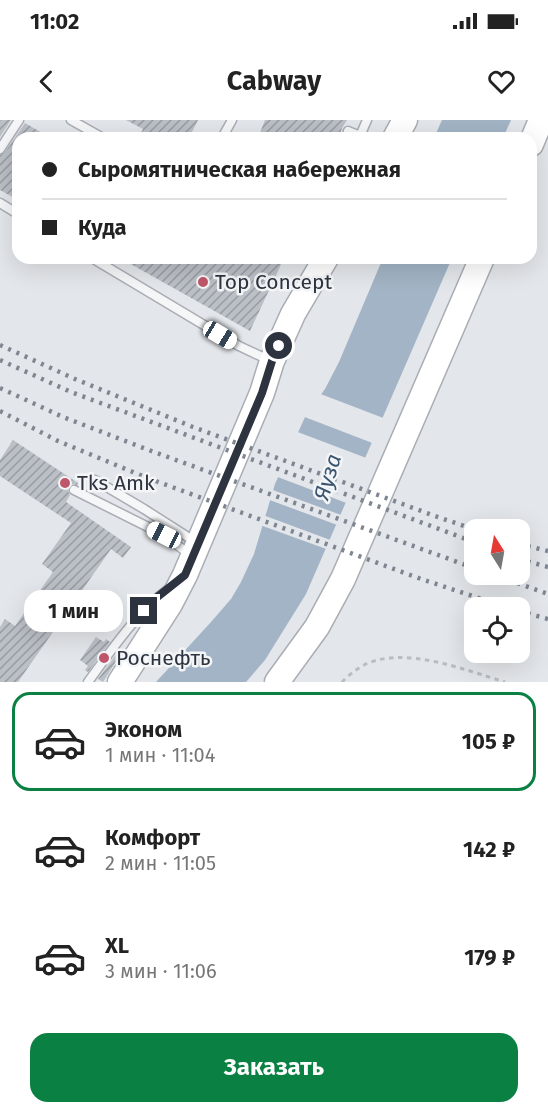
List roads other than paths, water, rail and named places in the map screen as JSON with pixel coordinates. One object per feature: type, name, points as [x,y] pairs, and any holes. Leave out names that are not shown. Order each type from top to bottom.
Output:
[{"type":"main road","points":[[120,682],[170,604],[193,557],[262,393],[272,361],[294,314],[323,264]]},
{"type":"main road","points":[[279,680],[317,627],[343,579],[479,264]]},
{"type":"lane","points":[[0,149],[19,120]]},
{"type":"lane","points":[[71,120],[92,132]]},
{"type":"lane","points":[[102,264],[239,346],[272,361]]},
{"type":"lane","points":[[88,682],[120,637],[193,557],[191,539],[95,480]]},
{"type":"lane","points":[[74,490],[164,535],[193,557]]},
{"type":"water","points":[[442,120],[511,120],[506,132],[437,132]]},
{"type":"water","name":"Яуза","points":[[380,264],[449,264],[306,594],[265,660],[246,682],[156,682],[231,599],[241,582],[254,554],[275,484],[305,417],[325,389],[339,362]]},
{"type":"railway","points":[[0,345],[75,379],[193,427],[464,526]]},
{"type":"railway","points":[[0,360],[71,392],[464,538]]},
{"type":"railway","points":[[0,388],[63,417],[154,452],[464,564]]},
{"type":"railway","points":[[0,411],[58,441],[145,477],[476,597]]},
{"type":"railway","points":[[530,547],[548,551]]},
{"type":"railway","points":[[530,562],[548,567]]},
{"type":"railway","points":[[523,585],[548,594]]},
{"type":"railway","points":[[530,614],[548,619]]},
{"type":"place","name":"Top Concept","points":[[203,282]]},
{"type":"place","name":"Tks Amk","points":[[65,483]]},
{"type":"place","name":"Роснефть","points":[[104,658]]}]
